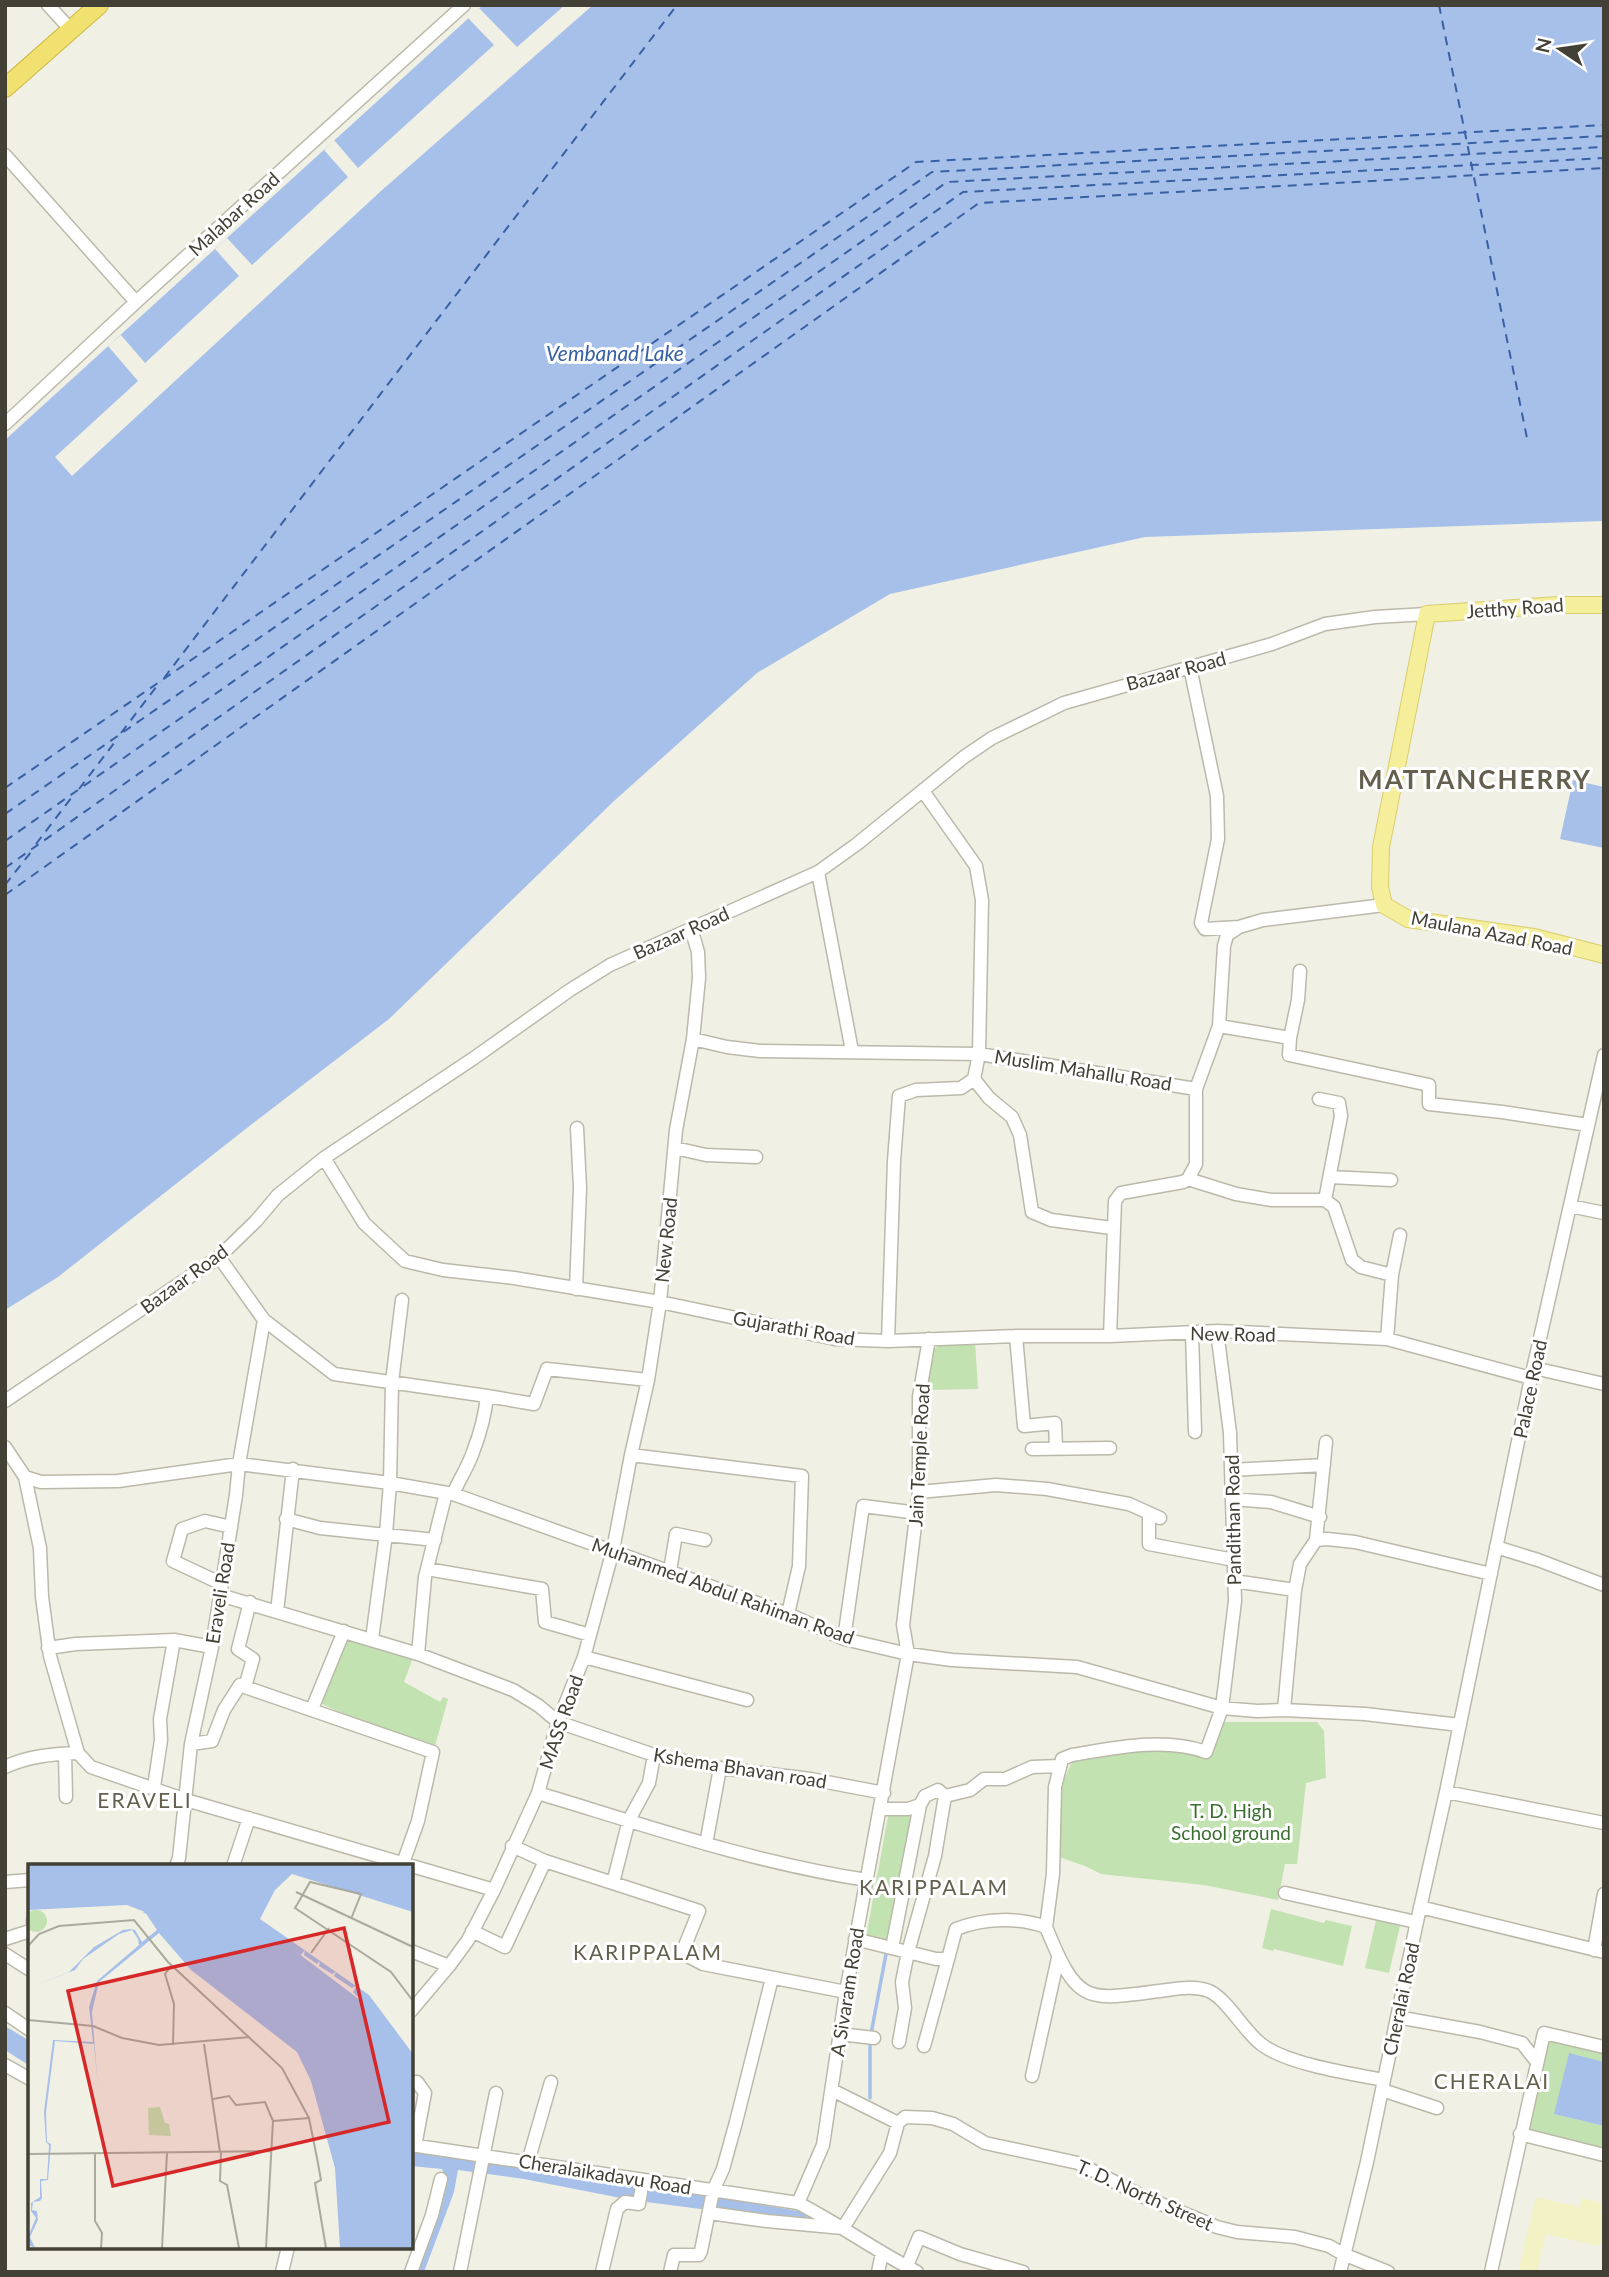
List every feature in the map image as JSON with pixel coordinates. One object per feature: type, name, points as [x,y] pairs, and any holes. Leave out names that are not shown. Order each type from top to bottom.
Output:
[{"type":"highway","points":[[5,88],[99,5]]},
{"type":"main road","name":"Jetthy Road","points":[[1427,614],[1559,605],[1604,605]]},
{"type":"main road","name":"Maulana Azad Road","points":[[1427,614],[1381,847],[1380,887],[1384,905],[1408,919],[1534,937],[1604,955]]},
{"type":"street","points":[[48,5],[71,30]]},
{"type":"street","name":"Malabar Road","points":[[5,424],[464,5]]},
{"type":"street","points":[[5,155],[136,302]]},
{"type":"street","name":"Bazaar Road","points":[[5,1401],[219,1257],[278,1195],[324,1158],[610,965],[818,872],[992,738],[1064,703],[1272,644],[1325,624],[1427,614]]},
{"type":"street","points":[[1190,667],[1217,796],[1218,839],[1201,923],[1205,929],[1239,927],[1262,920],[1384,905]]},
{"type":"street","points":[[888,1341],[899,1096],[916,1090],[961,1088],[974,1079],[979,1054],[982,900],[976,866],[923,792]]},
{"type":"street","points":[[818,872],[852,1051]]},
{"type":"street","name":"Muslim Mahallu Road","points":[[693,1039],[761,1051],[979,1054],[1196,1089],[1219,1026],[1224,946],[1227,935],[1239,927]]},
{"type":"street","name":"New Road","points":[[613,1550],[648,1380],[660,1302],[675,1148],[693,1039],[699,978],[698,952],[691,928]]},
{"type":"street","points":[[1300,971],[1289,1055],[1429,1085],[1430,1104],[1588,1125]]},
{"type":"street","points":[[1219,1026],[1290,1038]]},
{"type":"street","name":"Palace Road","points":[[1460,1725],[1533,1373],[1604,1055]]},
{"type":"street","points":[[974,1079],[989,1098],[1012,1117],[1020,1135],[1032,1212],[1051,1220],[1112,1228]]},
{"type":"street","points":[[1110,1336],[1115,1201],[1121,1193],[1188,1179],[1196,1164],[1196,1089]]},
{"type":"street","points":[[1319,1099],[1339,1103],[1341,1116],[1325,1200]]},
{"type":"street","points":[[576,1289],[580,1188],[578,1128]]},
{"type":"street","points":[[675,1148],[706,1155],[756,1157]]},
{"type":"street","name":"Gujarathi Road","points":[[324,1158],[364,1223],[405,1261],[443,1270],[514,1278],[660,1302],[835,1339],[929,1339]]},
{"type":"street","points":[[1330,1177],[1391,1180]]},
{"type":"street","points":[[1188,1179],[1236,1194],[1272,1200],[1325,1200],[1334,1207],[1352,1260],[1361,1267],[1392,1275]]},
{"type":"street","points":[[1570,1206],[1604,1213]]},
{"type":"street","points":[[1387,1339],[1392,1275],[1400,1235]]},
{"type":"street","points":[[219,1257],[264,1320],[334,1374],[534,1404],[547,1369],[648,1380]]},
{"type":"street","points":[[372,1639],[386,1534],[392,1382],[402,1300]]},
{"type":"street","name":"Eraveli Road","points":[[177,1864],[191,1744],[212,1647],[264,1320]]},
{"type":"street","name":"New Road","points":[[929,1339],[1217,1331],[1387,1339],[1533,1373],[1604,1384]]},
{"type":"street","name":"Pandithan Road","points":[[1060,1766],[1062,1759],[1072,1755],[1138,1746],[1180,1745],[1206,1752],[1222,1708],[1235,1601],[1230,1433],[1217,1331]]},
{"type":"street","points":[[1192,1333],[1195,1432]]},
{"type":"street","points":[[1016,1335],[1024,1426],[1055,1423],[1056,1448]]},
{"type":"street","name":"Jain Temple Road","points":[[908,1654],[902,1625],[918,1513],[919,1396],[929,1339]]},
{"type":"street","points":[[418,1654],[427,1569],[449,1494],[472,1455],[485,1417],[487,1396]]},
{"type":"street","points":[[1284,1710],[1295,1590],[1300,1564],[1316,1540],[1326,1442]]},
{"type":"street","points":[[5,1447],[25,1477],[40,1548],[48,1648],[71,1753],[66,1797]]},
{"type":"street","points":[[1032,1449],[1110,1448]]},
{"type":"street","points":[[631,1455],[802,1476],[799,1566],[788,1614]]},
{"type":"street","name":"Muhammed Abdul Rahiman Road","points":[[25,1477],[41,1482],[118,1481],[239,1464],[390,1483],[449,1494],[788,1614],[844,1639],[908,1654],[951,1660],[1077,1667],[1222,1708],[1365,1714],[1460,1725]]},
{"type":"street","points":[[1231,1470],[1324,1465]]},
{"type":"street","points":[[277,1612],[293,1469]]},
{"type":"street","points":[[919,1492],[996,1485],[1034,1488],[1129,1504],[1154,1516],[1149,1544],[1234,1560]]},
{"type":"street","points":[[1233,1499],[1271,1502],[1320,1517]]},
{"type":"street","points":[[844,1639],[863,1506],[918,1513]]},
{"type":"street","points":[[286,1519],[320,1528],[435,1540]]},
{"type":"street","name":"Kshema Bhavan road","points":[[231,1527],[205,1521],[183,1530],[173,1561],[221,1589],[250,1602],[418,1654],[513,1690],[558,1722],[654,1755],[884,1793]]},
{"type":"street","points":[[670,1571],[676,1534],[705,1539]]},
{"type":"street","points":[[1316,1540],[1355,1542],[1491,1574]]},
{"type":"street","points":[[1496,1547],[1604,1585]]},
{"type":"street","name":"MASS Road","points":[[413,2009],[449,1966],[472,1931],[538,1793],[558,1722],[590,1635],[613,1550]]},
{"type":"street","points":[[427,1569],[542,1589],[545,1622],[590,1635]]},
{"type":"street","points":[[1234,1581],[1295,1590]]},
{"type":"street","points":[[245,1687],[253,1660],[238,1649],[250,1602]]},
{"type":"street","points":[[312,1709],[344,1631]]},
{"type":"street","points":[[48,1648],[76,1644],[174,1640],[212,1647]]},
{"type":"street","points":[[153,1787],[161,1740],[160,1719],[174,1640]]},
{"type":"street","name":"A Sivaram Road","points":[[798,2203],[823,2145],[855,1939],[908,1654]]},
{"type":"street","points":[[583,1657],[747,1700]]},
{"type":"street","points":[[5,1767],[17,1761],[71,1753],[91,1767],[186,1800],[403,1864],[418,1821],[433,1752],[240,1685],[224,1710],[212,1741],[191,1744]]},
{"type":"street","name":"Cheralai Road","points":[[1340,2272],[1367,2162],[1460,1725]]},
{"type":"street","points":[[613,1883],[629,1820],[649,1783],[654,1755]]},
{"type":"street","points":[[945,1796],[970,1790],[984,1779],[1005,1779],[1032,1767],[1060,1766],[1055,1787],[1054,1874],[1046,1927],[1058,1958],[1078,1988],[1094,1996],[1110,1998],[1188,1987],[1202,1989],[1213,1993],[1253,2036],[1276,2053],[1383,2085],[1437,2108]]},
{"type":"street","points":[[706,1844],[720,1768]]},
{"type":"street","points":[[892,1948],[920,1805],[925,1796],[939,1790],[945,1796]]},
{"type":"street","points":[[1446,1792],[1604,1823]]},
{"type":"street","points":[[538,1793],[706,1844],[817,1872],[867,1880]]},
{"type":"street","points":[[900,2042],[905,2008],[902,1982],[935,1856],[945,1796]]},
{"type":"street","points":[[881,1809],[908,1809],[920,1805]]},
{"type":"street","points":[[234,1864],[249,1818]]},
{"type":"street","points":[[512,1846],[545,1861],[699,1911],[682,1953],[703,1964],[846,1992]]},
{"type":"street","points":[[472,1931],[505,1947],[545,1861]]},
{"type":"street","points":[[413,1867],[494,1889]]},
{"type":"street","points":[[5,1882],[28,1880]]},
{"type":"street","points":[[1285,1893],[1416,1922]]},
{"type":"street","points":[[1420,1906],[1599,1951],[1604,1894]]},
{"type":"street","points":[[924,2046],[956,1930],[973,1923],[1027,1920],[1046,1927]]},
{"type":"street","points":[[5,1939],[28,1932]]},
{"type":"street","points":[[855,1939],[936,1959],[948,1959]]},
{"type":"street","points":[[413,1952],[449,1966]]},
{"type":"street","points":[[5,1954],[28,1969]]},
{"type":"street","points":[[1032,2076],[1058,1958]]},
{"type":"street","points":[[670,2272],[674,2255],[699,2255],[712,2192],[723,2169],[772,1978]]},
{"type":"street","points":[[5,2013],[28,2029]]},
{"type":"street","points":[[1397,2017],[1480,2032],[1522,2043],[1537,2063]]},
{"type":"street","points":[[1491,2272],[1544,2033],[1604,2047]]},
{"type":"street","points":[[840,2034],[870,2038]]},
{"type":"street","points":[[5,2065],[28,2078]]},
{"type":"street","points":[[413,2082],[417,2082],[425,2093],[413,2146]]},
{"type":"street","points":[[528,2162],[551,2082]]},
{"type":"street","points":[[832,2090],[898,2123],[890,2153],[843,2228]]},
{"type":"street","points":[[460,2272],[496,2093]]},
{"type":"street","name":"T. D. North Street","points":[[898,2123],[905,2117],[932,2118],[953,2124],[985,2143],[1089,2167],[1144,2197],[1217,2227],[1257,2234],[1287,2235],[1329,2246],[1388,2272]]},
{"type":"street","points":[[1520,2134],[1604,2155]]},
{"type":"street","name":"Cheralaikadavu Road","points":[[413,2146],[798,2203]]},
{"type":"street","points":[[411,2272],[432,2215],[441,2179]]},
{"type":"street","points":[[602,2272],[617,2209],[625,2202],[639,2204],[643,2180]]},
{"type":"street","points":[[798,2203],[912,2269],[919,2237],[960,2254],[1023,2272]]},
{"type":"street","points":[[709,2213],[843,2228]]},
{"type":"street","points":[[282,2272],[288,2249]]},
{"type":"street","points":[[878,2272],[882,2253]]},
{"type":"green space","points":[[975,1340],[978,1389],[928,1390],[929,1363],[935,1349],[940,1345]]},
{"type":"green space","points":[[347,1634],[414,1655],[404,1682],[440,1702],[443,1697],[448,1699],[435,1746],[376,1729],[318,1702]]},
{"type":"green space","name":"T. D. High School ground","points":[[1222,1722],[1317,1722],[1324,1731],[1326,1778],[1306,1783],[1297,1864],[1285,1864],[1278,1900],[1204,1885],[1101,1874],[1059,1857],[1058,1820],[1061,1795],[1067,1771],[1073,1761],[1154,1750],[1177,1751],[1207,1758]]},
{"type":"green space","points":[[889,1811],[920,1816],[901,1942],[866,1937]]},
{"type":"green space","points":[[1271,1909],[1324,1923],[1326,1920],[1352,1926],[1343,1966],[1262,1948]]},
{"type":"green space","points":[[1376,1920],[1400,1926],[1389,1973],[1365,1968]]},
{"type":"green space","points":[[1546,2040],[1604,2054],[1604,2062],[1569,2054],[1555,2114],[1604,2126],[1604,2152],[1524,2133]]},
{"type":"sand","points":[[1536,2197],[1579,2207],[1582,2198],[1602,2203],[1600,2214],[1604,2215],[1604,2232],[1599,2246],[1546,2234],[1537,2272],[1518,2272]]},
{"type":"water","name":"Vembanad Lake","points":[[483,5],[1604,5],[1604,521],[1145,537],[890,594],[757,673],[614,801],[389,1019],[58,1277],[5,1310],[5,440]]},
{"type":"water","points":[[1573,780],[1604,787],[1604,848],[1560,839]]},
{"type":"water","points":[[5,2026],[28,2040],[28,2065],[5,2050]]},
{"type":"water","points":[[1569,2053],[1604,2062],[1604,2126],[1554,2114]]},
{"type":"water","points":[[413,2152],[635,2184],[799,2211],[808,2217],[801,2222],[631,2200],[524,2179],[458,2170],[454,2192],[424,2272],[413,2272],[444,2174],[442,2169],[413,2166]]},
{"type":"pier","points":[[565,5],[593,5],[381,191],[72,476],[55,457],[138,381],[108,346],[121,335],[145,363],[239,276],[215,249],[227,238],[252,265],[348,177],[324,150],[334,140],[358,168],[494,45],[468,18],[479,8],[517,47]]},
{"type":"waterway","points":[[871,2034],[886,1954]]},
{"type":"waterway","points":[[870,2042],[870,2098]]},
{"type":"ferry route","points":[[164,678],[677,5]]},
{"type":"ferry route","points":[[1439,5],[1528,443]]},
{"type":"ferry route","points":[[5,788],[916,162],[1604,125]]},
{"type":"ferry route","points":[[5,814],[932,172],[1604,136]]},
{"type":"ferry route","points":[[5,841],[947,182],[1604,147]]},
{"type":"ferry route","points":[[5,868],[963,192],[1604,158]]},
{"type":"ferry route","points":[[5,895],[979,203],[1604,168]]},
{"type":"ferry route","points":[[121,733],[160,682]]},
{"type":"ferry route","points":[[79,789],[118,738]]},
{"type":"ferry route","points":[[36,844],[75,793]]},
{"type":"ferry route","points":[[5,885],[31,852]]},
{"type":"district","name":"MATTANCHERRY","points":[[1475,780]]},
{"type":"district","name":"ERAVELI","points":[[145,1801]]},
{"type":"district","name":"KARIPPALAM","points":[[934,1888]]},
{"type":"district","name":"KARIPPALAM","points":[[648,1953]]},
{"type":"district","name":"CHERALAI","points":[[1492,2082]]}]
